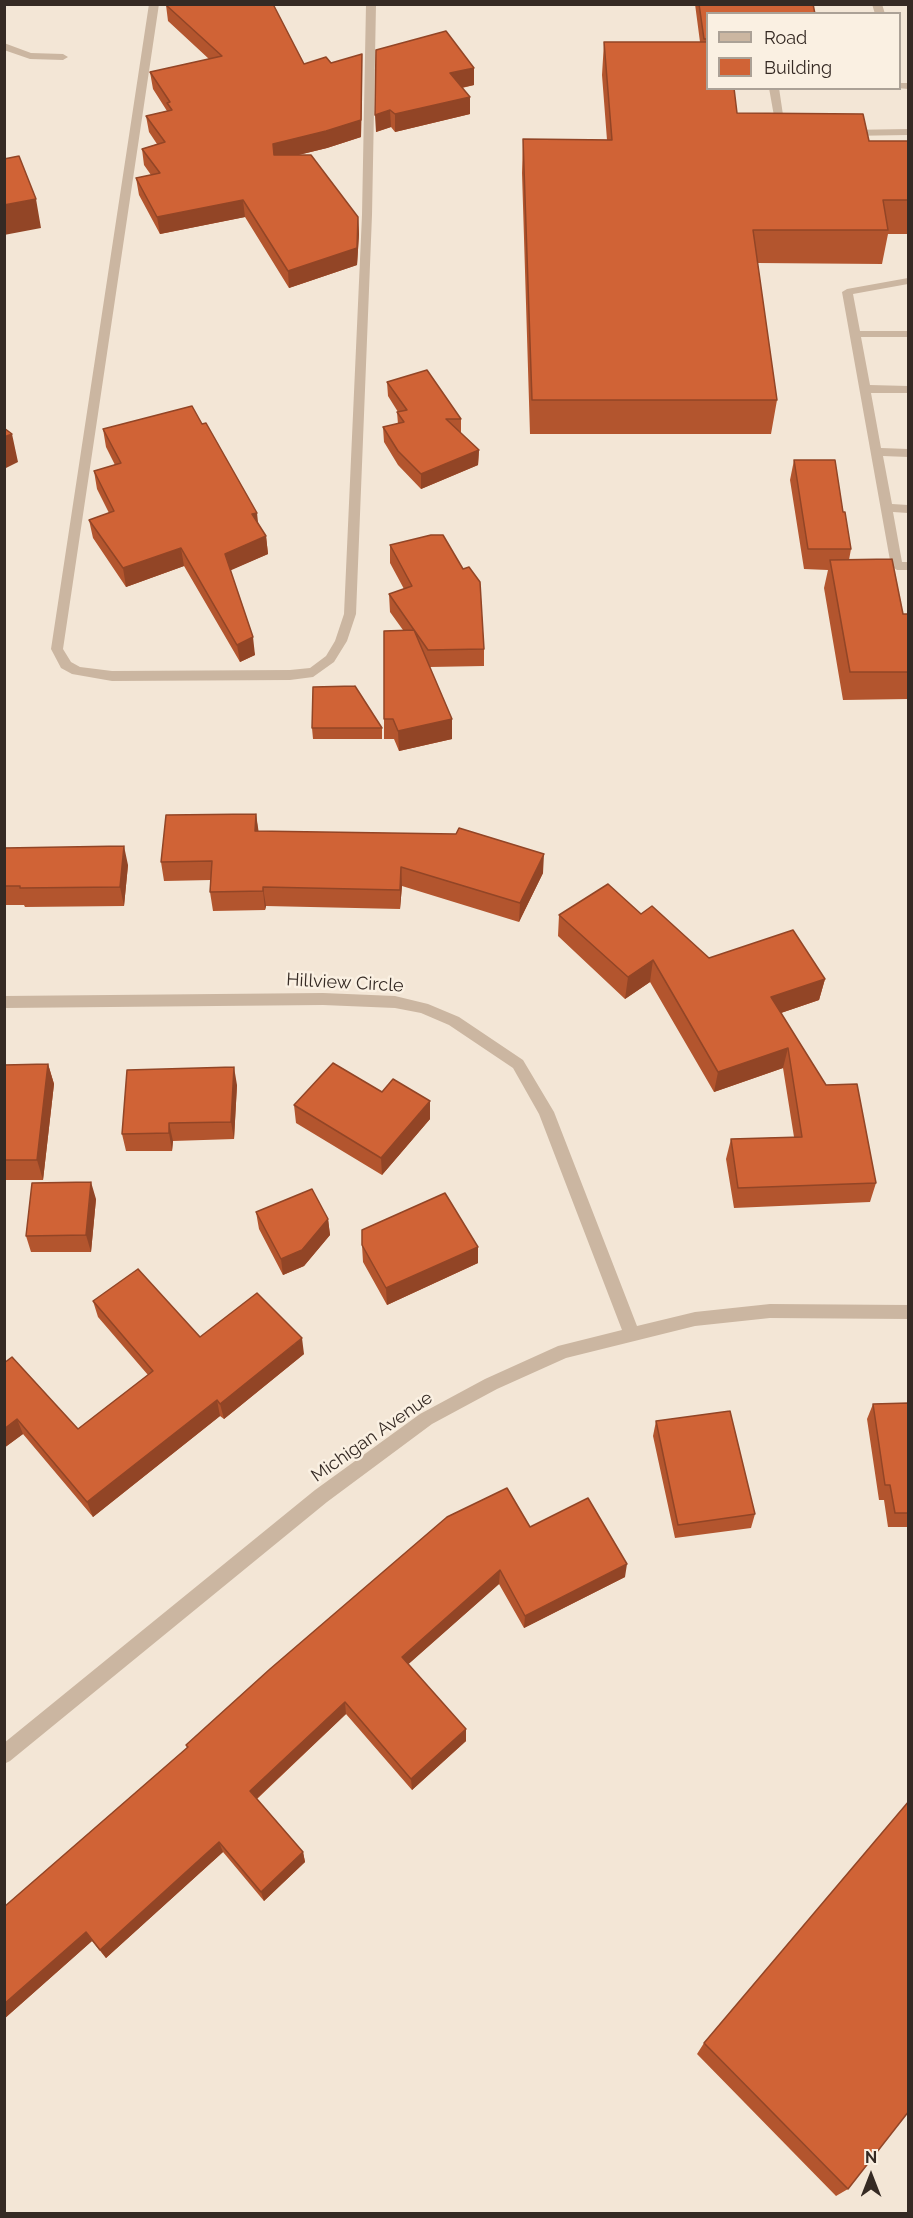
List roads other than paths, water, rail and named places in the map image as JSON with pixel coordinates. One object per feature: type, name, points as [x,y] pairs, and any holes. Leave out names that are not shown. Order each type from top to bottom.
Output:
[{"type":"street","points":[[154,4],[57,649],[66,665],[77,671],[112,676],[290,675],[313,672],[330,659],[341,641],[350,614],[367,215],[371,4]]},
{"type":"street","points":[[4,46],[30,56],[63,57]]},
{"type":"street","points":[[774,90],[782,133],[793,133]]},
{"type":"street","points":[[839,133],[909,132]]},
{"type":"street","points":[[909,281],[847,292],[897,566],[909,566]]},
{"type":"street","points":[[854,334],[909,334]]},
{"type":"street","points":[[865,389],[909,389]]},
{"type":"street","points":[[877,452],[909,453]]},
{"type":"street","points":[[887,508],[909,509]]},
{"type":"street","name":"Hillview Circle","points":[[4,1002],[354,1000],[395,1002],[423,1008],[454,1021],[518,1064],[546,1112],[632,1335]]},
{"type":"street","name":"Michigan Avenue","points":[[4,1755],[321,1496],[426,1419],[491,1384],[564,1351],[695,1319],[770,1311],[909,1312]]}]
